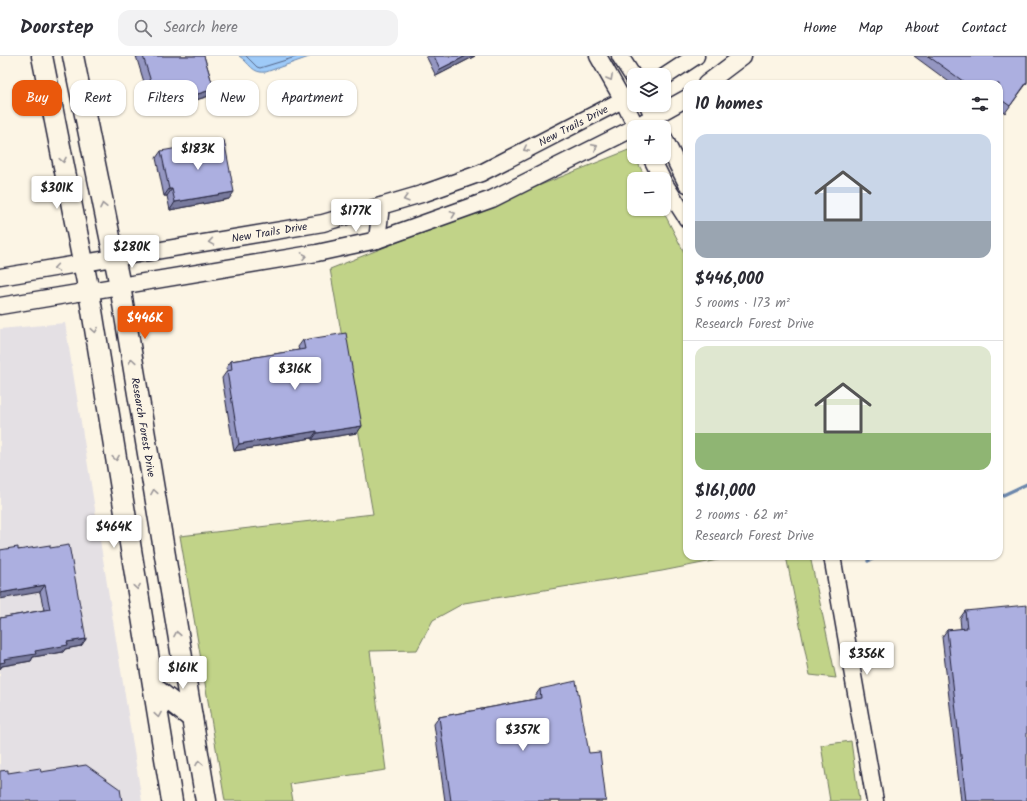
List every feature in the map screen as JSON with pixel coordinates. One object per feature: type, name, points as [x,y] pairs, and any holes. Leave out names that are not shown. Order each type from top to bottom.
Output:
[{"type":"main road","points":[[42,56],[84,263],[172,801]]},
{"type":"main road","name":"Research Forest Drive","points":[[73,56],[120,286],[206,801]]},
{"type":"main road","points":[[154,688],[192,718]]},
{"type":"street","points":[[598,56],[627,94]]},
{"type":"street","points":[[620,56],[628,68]]},
{"type":"street","points":[[671,72],[696,56]]},
{"type":"street","points":[[711,80],[743,56]]},
{"type":"street","name":"New Trails Drive","points":[[0,277],[323,223],[425,193],[481,173],[627,98]]},
{"type":"street","points":[[653,116],[683,100]]},
{"type":"street","points":[[0,306],[323,252],[377,240],[492,199],[627,131]]},
{"type":"street","points":[[671,152],[683,176]]},
{"type":"street","points":[[671,194],[683,213]]},
{"type":"street","points":[[377,240],[381,206]]},
{"type":"street","points":[[360,212],[377,240]]},
{"type":"street","points":[[833,560],[875,801]]},
{"type":"shaded area","points":[[65,323],[142,801],[0,801],[0,329]]},
{"type":"green space","points":[[627,151],[627,164],[638,164],[642,172],[627,172],[627,216],[666,216],[683,250],[683,560],[718,560],[662,571],[464,603],[433,620],[417,650],[370,651],[386,770],[290,784],[293,801],[225,801],[180,536],[373,514],[330,269]]},
{"type":"green space","points":[[787,560],[811,560],[836,678],[810,675]]},
{"type":"green space","points":[[851,741],[859,801],[830,801],[821,745]]},
{"type":"water","points":[[239,56],[312,56],[266,72],[261,72],[254,70]]},
{"type":"building","points":[[143,56],[204,56],[211,80],[206,80],[206,91],[198,94],[198,80],[150,80]]},
{"type":"building","points":[[434,56],[466,56],[440,69]]},
{"type":"building","points":[[928,56],[1027,56],[1027,82],[1010,106],[1003,101],[1003,80],[961,80]]},
{"type":"building","points":[[224,140],[234,192],[175,202],[172,189],[169,189],[161,151]]},
{"type":"building","points":[[346,333],[362,426],[317,433],[317,431],[239,444],[227,371],[232,370],[231,361],[305,349],[303,340]]},
{"type":"building","points":[[50,545],[50,548],[69,545],[86,639],[67,642],[68,645],[35,651],[36,654],[4,659],[5,662],[0,663],[0,618],[50,609],[45,585],[0,593],[0,550],[18,547],[18,550]]},
{"type":"building","points":[[1027,605],[1027,801],[966,801],[947,630],[967,628],[965,611]]},
{"type":"building","points":[[576,681],[589,753],[600,752],[606,801],[451,801],[439,717],[541,698],[540,689]]},
{"type":"building","points":[[86,765],[120,789],[122,801],[0,801],[0,771],[8,770],[8,773],[40,768],[41,772]]},
{"type":"waterway","points":[[1003,495],[1027,484]]}]
